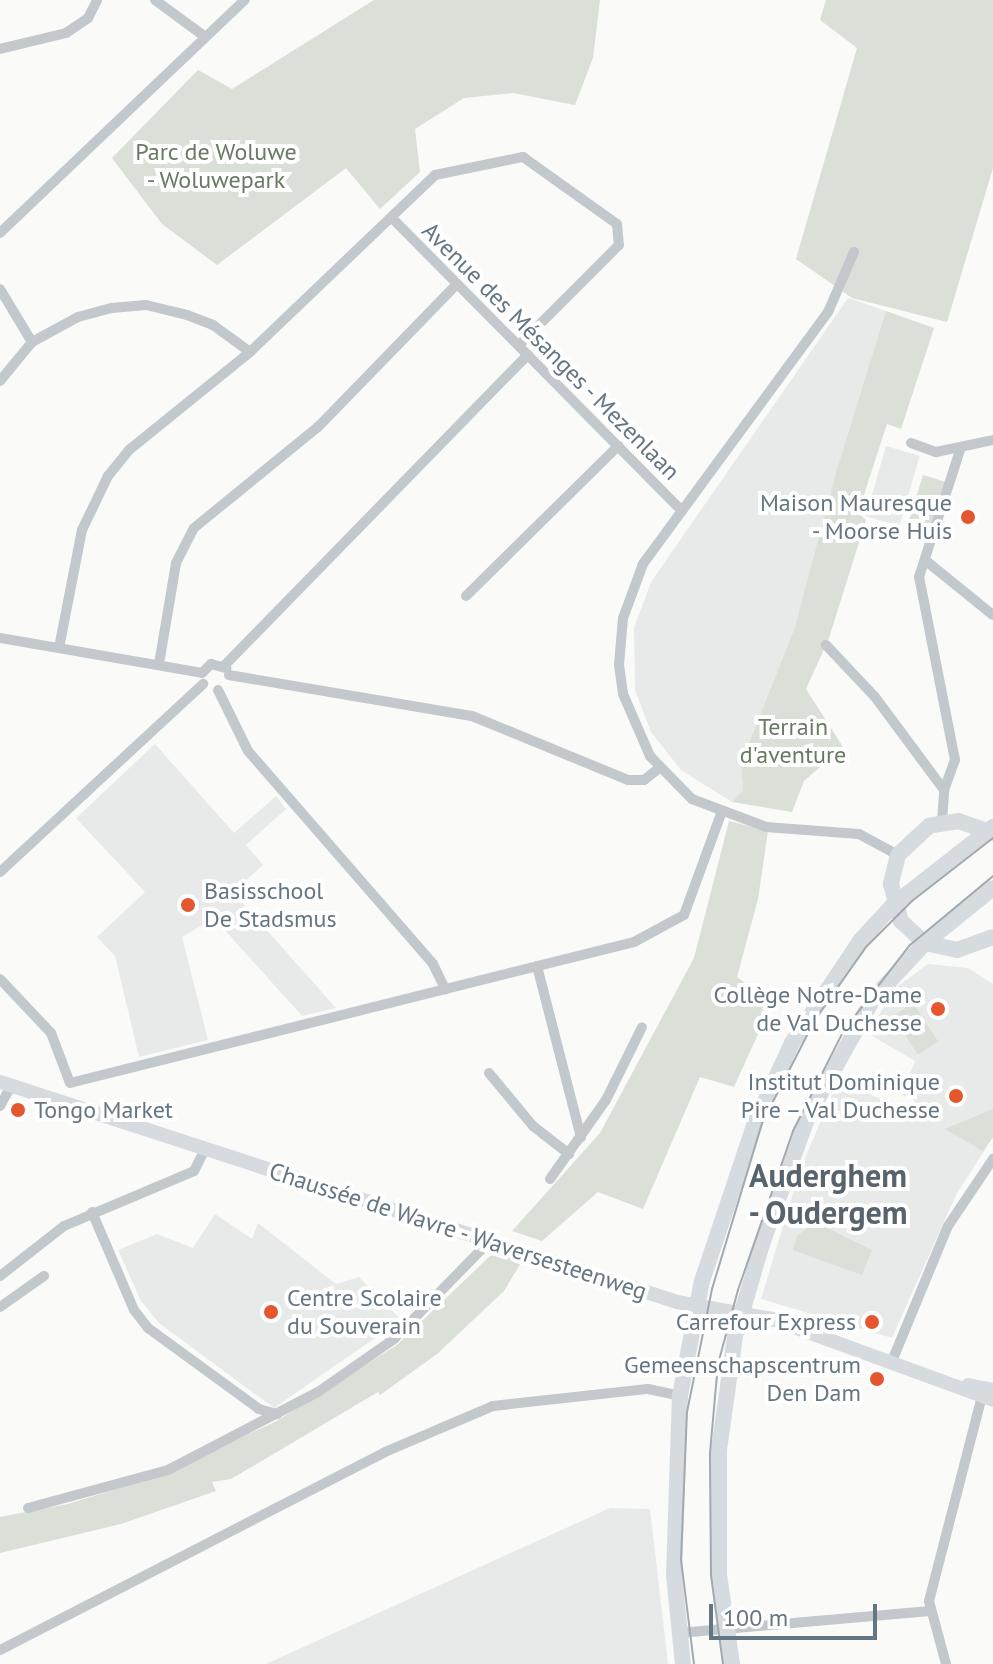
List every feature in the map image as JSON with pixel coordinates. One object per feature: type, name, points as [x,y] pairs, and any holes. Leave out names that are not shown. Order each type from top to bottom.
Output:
[{"type":"main road","points":[[991,942],[957,950],[925,943],[905,926],[893,905],[892,871],[898,855],[916,833],[942,822],[975,823],[992,830]]},
{"type":"main road","points":[[683,1664],[673,1496],[680,1396],[696,1305],[755,1123],[792,1043],[851,952],[893,905],[992,830]]},
{"type":"main road","points":[[732,1664],[716,1522],[719,1450],[729,1365],[742,1313],[796,1146],[832,1067],[873,999],[925,943],[993,888]]},
{"type":"main road","name":"Chaussée de Wavre - Waversesteenweg","points":[[5,1084],[485,1239],[696,1305],[742,1313],[988,1394]]},
{"type":"street","points":[[0,49],[66,33],[88,18],[97,0]]},
{"type":"street","points":[[155,0],[204,36]]},
{"type":"street","points":[[0,233],[245,0]]},
{"type":"street","points":[[59,648],[82,530],[108,476],[129,450],[250,352],[435,175],[523,157],[617,224],[619,245],[519,345]]},
{"type":"street","name":"Avenue des Mésanges - Mezenlaan","points":[[392,218],[682,511]]},
{"type":"street","points":[[854,252],[828,312],[682,511],[631,587],[619,638],[623,694],[658,769],[692,799],[766,827],[859,834],[898,855]]},
{"type":"street","points":[[159,664],[176,563],[194,528],[318,427],[457,284]]},
{"type":"street","points":[[0,289],[32,342]]},
{"type":"street","points":[[0,381],[32,342],[78,317],[146,305],[213,325],[250,352]]},
{"type":"street","points":[[218,690],[226,670],[528,355]]},
{"type":"street","points":[[911,443],[936,452],[960,450],[993,440]]},
{"type":"street","points":[[466,596],[618,446]]},
{"type":"street","points":[[942,822],[944,790],[955,760],[919,577],[960,450]]},
{"type":"street","points":[[925,560],[993,615]]},
{"type":"street","points":[[0,638],[159,664],[203,678],[218,690],[248,751],[433,964],[445,989]]},
{"type":"street","points":[[826,645],[875,697],[944,790]]},
{"type":"street","points":[[0,872],[203,678],[211,664],[226,670],[472,716],[628,780],[644,780],[658,769]]},
{"type":"street","points":[[70,1083],[634,942],[684,915],[722,811]]},
{"type":"street","points":[[537,966],[581,1137]]},
{"type":"street","points":[[0,979],[51,1033],[70,1083],[63,1103]]},
{"type":"street","points":[[550,1179],[581,1137],[642,1027]]},
{"type":"street","points":[[489,1073],[533,1126],[569,1154]]},
{"type":"street","points":[[0,1106],[5,1084]]},
{"type":"street","points":[[0,1276],[64,1226],[194,1171],[205,1149]]},
{"type":"street","points":[[892,1361],[948,1226],[993,1159]]},
{"type":"street","points":[[92,1212],[134,1310],[148,1328],[259,1409],[277,1414]]},
{"type":"street","points":[[28,1508],[168,1470],[277,1414],[394,1339],[481,1250],[485,1239]]},
{"type":"street","points":[[0,1307],[44,1276]]},
{"type":"street","points":[[0,1650],[385,1452],[493,1406],[648,1389],[680,1396]]},
{"type":"street","points":[[946,1664],[930,1611],[954,1495],[988,1394]]},
{"type":"street","points":[[679,1633],[930,1611]]},
{"type":"shaded area","points":[[848,298],[886,311],[795,627],[741,763],[743,790],[732,802],[681,770],[651,732],[635,690],[634,628],[651,582]]},
{"type":"shaded area","points":[[886,446],[920,456],[900,526],[866,516]]},
{"type":"shaded area","name":"Basisschool De Stadsmus","points":[[155,744],[234,833],[276,796],[286,809],[246,845],[263,865],[233,892],[336,1008],[302,1016],[214,918],[182,937],[208,1040],[139,1057],[115,956],[97,937],[145,892],[76,818]]},
{"type":"shaded area","points":[[928,964],[968,968],[993,984],[993,1137],[956,1195],[892,1338],[761,1299],[800,1170],[838,1080],[927,1120],[913,1099],[902,1095],[915,1061],[867,1033],[898,986]]},
{"type":"shaded area","name":"Centre Scolaire du Souverain","points":[[215,1214],[252,1239],[258,1223],[336,1284],[359,1277],[401,1320],[274,1408],[159,1323],[141,1301],[118,1250],[157,1234],[193,1248]]},
{"type":"shaded area","points":[[610,1508],[650,1509],[668,1664],[266,1664]]},
{"type":"green space","name":"Parc de Woluwe - Woluwepark","points":[[374,0],[600,0],[593,58],[575,105],[513,93],[464,98],[415,129],[420,172],[380,209],[346,168],[217,265],[162,224],[112,158],[198,70],[232,89]]},
{"type":"green space","points":[[826,0],[993,0],[993,168],[947,322],[852,298],[796,259],[857,48],[820,20]]},
{"type":"green space","name":"Terrain d'aventure","points":[[886,311],[934,328],[901,429],[887,424],[858,513],[866,520],[829,638],[806,689],[843,747],[804,781],[792,812],[732,802],[743,790],[741,763],[795,627],[836,473]]},
{"type":"green space","points":[[923,475],[946,482],[930,535],[907,528]]},
{"type":"green space","points":[[729,821],[768,831],[758,899],[737,977],[772,1003],[734,1087],[700,1077],[643,1209],[598,1192],[542,1241],[512,1231],[600,1133],[694,958]]},
{"type":"green space","points":[[913,1003],[938,1042],[918,1055],[893,1016]]},
{"type":"green space","points":[[993,1109],[993,1137],[983,1151],[945,1129]]},
{"type":"green space","points":[[815,1222],[872,1250],[862,1275],[793,1250],[797,1236]]},
{"type":"green space","points":[[498,1254],[522,1261],[504,1291],[437,1354],[380,1395],[378,1392],[231,1479],[212,1482],[216,1491],[121,1524],[0,1553],[0,1517],[68,1504],[149,1479],[275,1422],[397,1345],[490,1256]]},
{"type":"tram line","points":[[694,1664],[681,1560],[687,1412],[712,1289],[762,1123],[816,1018],[866,947],[912,901],[993,838]]},
{"type":"tram line","points":[[723,1664],[711,1575],[710,1453],[718,1364],[738,1290],[793,1131],[844,1030],[910,945],[993,876]]},
{"type":"place","name":"Maison Mauresque - Moorse Huis","points":[[968,517]]},
{"type":"place","name":"Basisschool De Stadsmus","points":[[188,905]]},
{"type":"place","name":"Collège Notre-Dame de Val Duchesse","points":[[938,1009]]},
{"type":"place","name":"Institut Dominique Pire – Val Duchesse","points":[[956,1096]]},
{"type":"place","name":"Tongo Market","points":[[18,1110]]},
{"type":"place","name":"Centre Scolaire du Souverain","points":[[271,1312]]},
{"type":"place","name":"Carrefour Express","points":[[872,1322]]},
{"type":"place","name":"Gemeenschapscentrum Den Dam","points":[[877,1379]]},
{"type":"district","name":"Auderghem - Oudergem","points":[[828,1194]]}]
